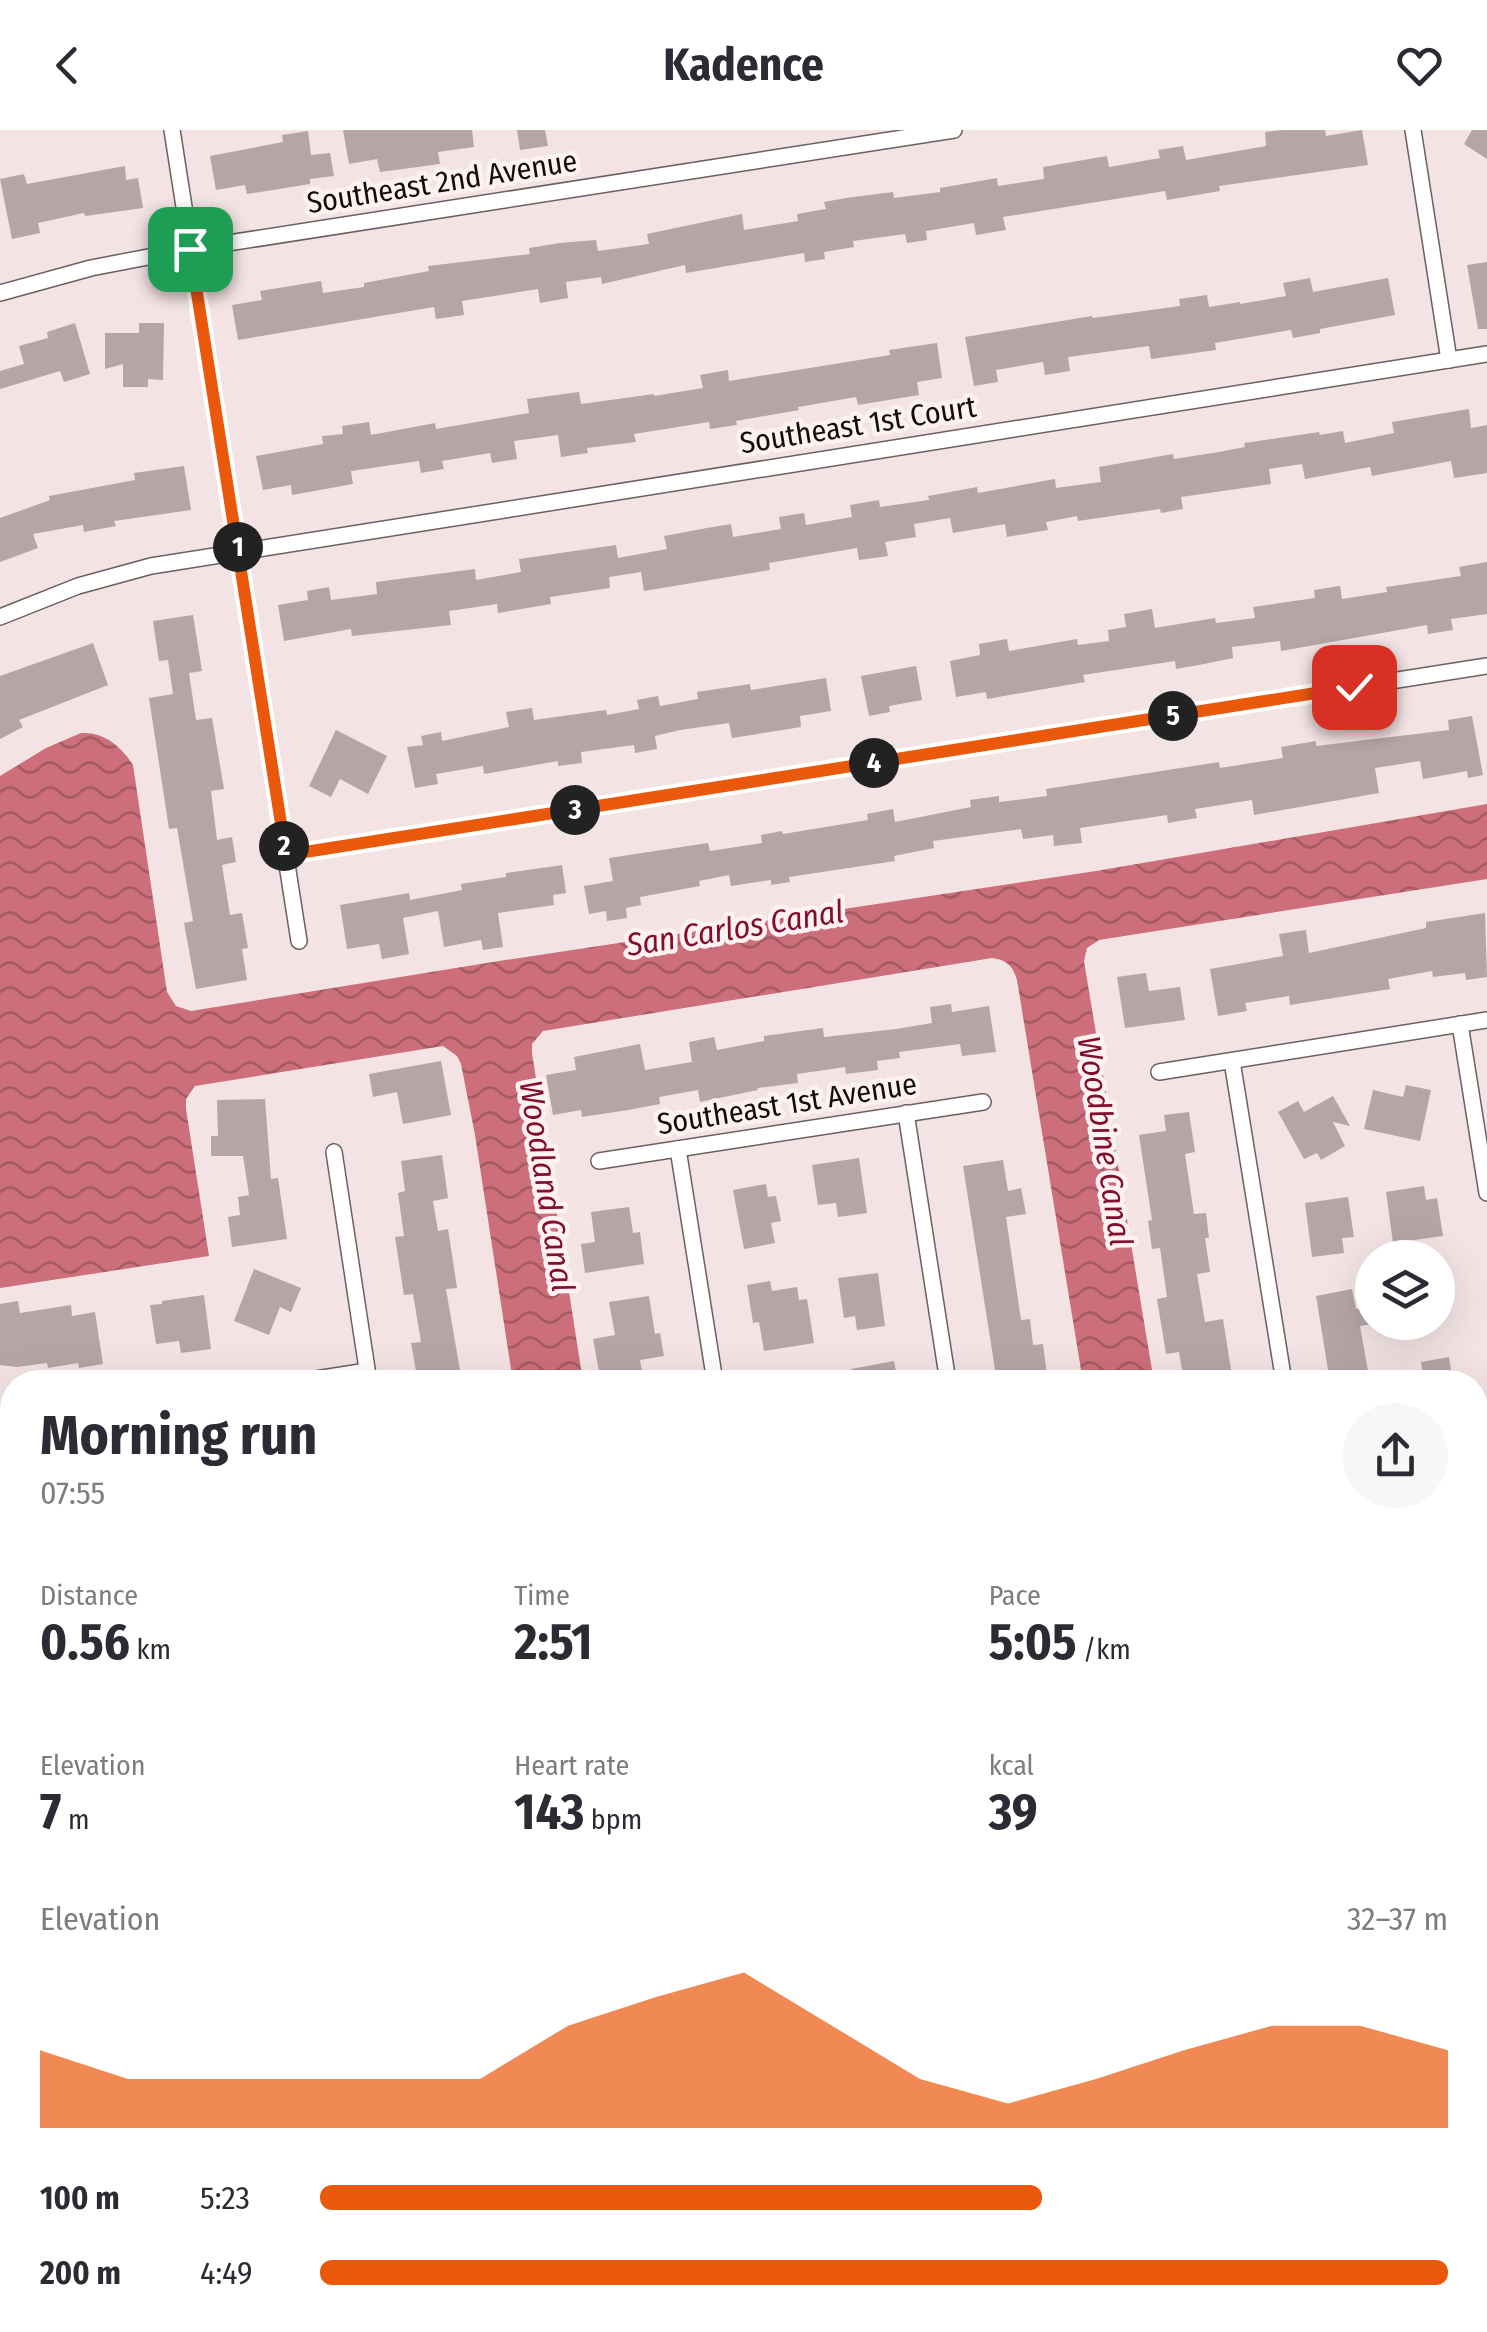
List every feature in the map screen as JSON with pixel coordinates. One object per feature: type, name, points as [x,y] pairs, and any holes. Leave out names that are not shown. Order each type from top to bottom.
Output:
[{"type":"street","points":[[172,130],[299,941]]},
{"type":"street","name":"Southeast 2nd Avenue","points":[[0,293],[90,268],[190,249],[954,130]]},
{"type":"street","points":[[1413,130],[1449,360]]},
{"type":"street","name":"Southeast 1st Court","points":[[0,617],[114,575],[238,550],[1487,354]]},
{"type":"street","points":[[286,855],[1487,666]]},
{"type":"street","points":[[1158,1072],[1487,1020]]},
{"type":"street","points":[[1460,1024],[1487,1192]]},
{"type":"street","points":[[1232,1061],[1282,1370]]},
{"type":"street","name":"Southeast 1st Avenue","points":[[600,1161],[982,1102]]},
{"type":"street","points":[[906,1113],[946,1370]]},
{"type":"street","points":[[678,1149],[713,1370]]},
{"type":"street","points":[[334,1152],[367,1370]]},
{"type":"water","points":[[81,733],[97,735],[123,752],[133,765],[167,992],[176,1006],[191,1011],[1096,871],[1487,804],[1487,879],[1099,940],[1087,948],[1084,961],[1152,1370],[1081,1370],[1017,980],[1005,962],[992,958],[543,1031],[532,1044],[532,1053],[581,1370],[511,1370],[461,1064],[443,1046],[195,1086],[186,1099],[186,1109],[209,1256],[0,1288],[0,776],[46,748]]},
{"type":"building","points":[[343,130],[472,130],[474,147],[438,152],[440,164],[380,172],[377,159],[349,164]]},
{"type":"building","points":[[517,130],[545,130],[548,146],[520,150]]},
{"type":"building","points":[[1325,130],[1326,136],[1362,130],[1368,165],[1219,186],[1220,191],[1167,200],[1165,191],[1003,217],[1006,230],[976,235],[974,223],[926,231],[927,240],[907,243],[905,234],[853,241],[854,247],[824,252],[825,259],[805,262],[804,253],[686,273],[685,265],[602,284],[601,277],[566,282],[568,298],[540,303],[538,289],[462,301],[464,315],[436,319],[434,307],[238,340],[232,305],[262,300],[260,291],[321,281],[323,293],[364,287],[364,283],[429,271],[428,266],[530,254],[529,248],[560,243],[596,240],[598,251],[649,244],[647,234],[742,214],[744,230],[798,221],[797,214],[826,209],[824,202],[893,192],[894,198],[940,192],[940,188],[997,178],[998,186],[1044,179],[1043,167],[1107,156],[1109,167],[1160,158],[1158,150],[1183,146],[1186,160],[1266,146],[1265,132]]},
{"type":"building","points":[[1472,130],[1487,130],[1487,159],[1464,144]]},
{"type":"building","points":[[308,131],[311,155],[330,153],[334,176],[247,194],[245,185],[216,190],[210,156],[283,142],[282,135]]},
{"type":"building","points":[[125,166],[126,180],[138,178],[143,208],[85,216],[84,213],[38,223],[40,233],[12,239],[0,179],[24,174],[27,184]]},
{"type":"building","points":[[1487,262],[1487,329],[1478,329],[1467,265]]},
{"type":"building","points":[[1310,278],[1313,292],[1388,278],[1395,315],[1293,338],[1291,330],[1215,343],[1216,350],[1151,359],[1149,346],[1068,357],[1070,371],[1045,375],[1043,362],[996,370],[998,382],[974,386],[965,337],[1180,306],[1179,299],[1207,295],[1209,307],[1240,304],[1286,296],[1283,283]]},
{"type":"building","points":[[75,323],[90,374],[64,382],[60,371],[0,389],[0,371],[24,364],[19,346],[48,338],[47,332]]},
{"type":"building","points":[[139,323],[164,323],[163,380],[148,379],[148,387],[123,387],[123,364],[105,369],[105,333],[139,333]]},
{"type":"building","points":[[937,343],[942,378],[917,382],[919,395],[858,405],[856,397],[736,421],[737,425],[710,429],[709,422],[634,434],[636,442],[587,448],[588,453],[561,457],[558,435],[514,441],[517,459],[492,463],[490,453],[442,461],[444,469],[421,473],[419,461],[351,471],[353,484],[292,495],[291,485],[263,490],[256,456],[323,444],[322,436],[343,434],[342,426],[369,422],[371,435],[435,423],[436,429],[529,413],[527,399],[579,392],[581,404],[654,396],[703,388],[700,375],[728,370],[729,381],[890,355],[889,350]]},
{"type":"building","points":[[1469,409],[1471,428],[1487,425],[1487,473],[1454,478],[1451,461],[1372,476],[1370,467],[1305,479],[1302,464],[1269,469],[1271,484],[1181,497],[1183,509],[1161,513],[1160,509],[1078,521],[1077,516],[1046,522],[1048,530],[1007,537],[1005,524],[953,533],[950,518],[914,524],[916,537],[885,542],[888,556],[859,560],[857,548],[769,563],[770,570],[644,591],[641,572],[609,577],[610,588],[550,597],[551,604],[498,613],[497,604],[449,611],[451,625],[352,636],[351,629],[284,641],[278,605],[308,600],[307,591],[329,587],[331,600],[377,594],[376,582],[475,569],[476,580],[521,572],[519,559],[616,545],[618,558],[667,549],[664,536],[707,528],[731,524],[733,537],[781,529],[779,517],[804,513],[806,525],[852,517],[850,505],[879,500],[880,507],[929,500],[928,496],[977,487],[978,493],[1055,479],[1056,488],[1101,482],[1099,467],[1173,454],[1174,459],[1219,452],[1245,447],[1244,443],[1319,432],[1320,435],[1343,431],[1345,443],[1394,433],[1392,422]]},
{"type":"building","points":[[184,466],[191,510],[114,521],[116,526],[84,532],[83,525],[33,534],[38,548],[0,562],[0,518],[50,500],[49,496],[135,480],[134,473]]},
{"type":"building","points":[[1487,562],[1487,614],[1451,619],[1453,630],[1428,634],[1427,625],[1281,651],[1280,641],[1232,647],[1233,658],[1204,664],[1176,669],[1175,661],[1083,675],[1085,682],[987,699],[986,692],[956,697],[950,661],[980,655],[979,644],[1007,639],[1009,651],[1077,639],[1078,645],[1109,641],[1108,630],[1126,627],[1124,614],[1152,609],[1155,628],[1215,618],[1216,623],[1255,618],[1253,607],[1315,598],[1314,590],[1340,586],[1342,599],[1387,592],[1386,587],[1461,576],[1459,567]]},
{"type":"building","points":[[193,615],[202,671],[189,673],[196,720],[212,718],[224,789],[211,791],[217,840],[232,837],[236,862],[222,865],[230,915],[242,913],[248,948],[242,949],[247,980],[196,989],[184,923],[193,921],[177,828],[169,829],[149,698],[173,694],[168,660],[159,661],[153,621]]},
{"type":"building","points":[[93,643],[108,685],[19,720],[23,727],[0,739],[0,676]]},
{"type":"building","points":[[916,666],[922,700],[889,706],[890,712],[869,716],[861,676]]},
{"type":"building","points":[[826,678],[831,711],[800,716],[801,727],[732,738],[729,723],[680,730],[655,736],[657,749],[635,753],[634,745],[581,752],[582,763],[558,766],[558,761],[484,774],[483,766],[436,774],[438,784],[415,788],[407,747],[423,745],[421,736],[441,732],[442,741],[509,727],[506,712],[532,708],[534,720],[606,710],[607,715],[639,709],[637,700],[658,696],[660,706],[698,699],[697,692],[750,684],[751,690]]},
{"type":"building","points":[[1472,716],[1483,775],[1468,778],[1467,771],[1423,779],[1420,761],[1375,768],[1379,793],[1254,815],[1252,800],[1195,809],[1197,818],[1168,823],[1167,815],[1080,828],[1082,843],[1054,846],[1053,835],[1023,839],[1021,829],[933,841],[934,848],[894,856],[895,861],[789,877],[790,882],[771,885],[771,880],[731,886],[729,875],[699,881],[700,886],[640,897],[641,905],[626,908],[627,918],[607,921],[606,911],[589,914],[584,886],[613,881],[609,858],[708,843],[710,851],[762,843],[761,835],[868,820],[867,814],[893,809],[895,822],[971,807],[970,800],[999,796],[999,802],[1047,796],[1046,789],[1219,762],[1220,768],[1283,758],[1281,747],[1316,741],[1316,746],[1449,730],[1448,720]]},
{"type":"building","points":[[336,730],[387,756],[368,794],[340,779],[331,797],[309,786]]},
{"type":"building","points":[[562,865],[566,893],[553,895],[554,905],[498,913],[503,947],[483,950],[481,940],[444,947],[438,911],[403,918],[409,954],[382,959],[379,944],[347,949],[340,905],[409,893],[410,900],[462,890],[461,884],[506,877],[506,873]]},
{"type":"building","points":[[1485,913],[1487,977],[1466,980],[1465,973],[1433,977],[1432,971],[1388,979],[1390,989],[1290,1005],[1289,996],[1245,1003],[1247,1011],[1218,1016],[1210,969],[1283,956],[1279,934],[1306,930],[1309,953],[1426,928],[1426,922]]},
{"type":"building","points":[[1146,973],[1149,991],[1180,987],[1185,1020],[1125,1028],[1117,977]]},
{"type":"building","points":[[951,1004],[952,1012],[989,1006],[996,1052],[962,1056],[960,1044],[899,1052],[900,1058],[877,1061],[878,1070],[846,1074],[845,1067],[797,1074],[798,1083],[700,1102],[698,1090],[659,1097],[660,1104],[628,1110],[582,1117],[581,1110],[553,1115],[546,1075],[576,1070],[574,1057],[640,1044],[645,1070],[692,1062],[689,1042],[714,1037],[717,1050],[764,1041],[764,1036],[823,1028],[824,1037],[896,1029],[932,1023],[930,1007]]},
{"type":"building","points":[[441,1061],[451,1115],[403,1124],[397,1092],[373,1097],[369,1074]]},
{"type":"building","points":[[1406,1085],[1431,1090],[1420,1141],[1364,1129],[1373,1090],[1403,1097]]},
{"type":"building","points":[[1333,1096],[1350,1126],[1333,1122],[1345,1146],[1321,1160],[1317,1153],[1304,1159],[1278,1112],[1298,1101],[1304,1112]]},
{"type":"building","points":[[265,1099],[271,1179],[278,1178],[287,1239],[232,1247],[228,1217],[240,1215],[238,1197],[249,1195],[243,1156],[211,1156],[211,1136],[218,1136],[217,1100]]},
{"type":"building","points":[[1189,1112],[1195,1152],[1185,1154],[1194,1214],[1206,1213],[1209,1238],[1205,1238],[1210,1272],[1197,1274],[1205,1322],[1223,1319],[1231,1370],[1182,1370],[1179,1352],[1166,1354],[1157,1299],[1167,1297],[1160,1248],[1152,1249],[1148,1221],[1152,1220],[1139,1135],[1166,1131],[1164,1115]]},
{"type":"building","points":[[442,1155],[448,1198],[433,1201],[438,1231],[448,1229],[457,1288],[446,1289],[460,1370],[416,1370],[411,1343],[421,1342],[413,1294],[404,1295],[395,1237],[404,1236],[398,1193],[405,1191],[401,1161]]},
{"type":"building","points":[[859,1158],[867,1213],[838,1217],[836,1203],[818,1205],[812,1165]]},
{"type":"building","points":[[1003,1160],[1008,1191],[1021,1188],[1026,1214],[1006,1217],[1021,1320],[1030,1319],[1033,1345],[1043,1344],[1046,1370],[995,1370],[963,1166]]},
{"type":"building","points":[[766,1184],[768,1197],[776,1196],[781,1221],[771,1223],[775,1243],[744,1249],[733,1190]]},
{"type":"building","points":[[1424,1186],[1426,1200],[1437,1198],[1443,1236],[1393,1240],[1386,1192]]},
{"type":"building","points":[[1348,1197],[1354,1237],[1342,1238],[1344,1253],[1312,1257],[1305,1203]]},
{"type":"building","points":[[629,1207],[633,1233],[640,1232],[644,1264],[585,1273],[581,1244],[595,1242],[591,1212]]},
{"type":"building","points":[[254,1269],[301,1288],[291,1312],[280,1307],[269,1335],[234,1321]]},
{"type":"building","points":[[878,1273],[885,1326],[857,1330],[855,1316],[844,1318],[838,1278]]},
{"type":"building","points":[[770,1281],[772,1291],[797,1287],[799,1300],[807,1299],[814,1343],[764,1351],[759,1322],[753,1323],[747,1285]]},
{"type":"building","points":[[1352,1289],[1355,1340],[1362,1340],[1368,1370],[1328,1370],[1316,1296]]},
{"type":"building","points":[[204,1295],[211,1349],[181,1353],[179,1341],[156,1344],[150,1305]]},
{"type":"building","points":[[649,1296],[655,1334],[660,1333],[664,1356],[640,1360],[642,1370],[599,1370],[593,1339],[615,1335],[609,1302]]},
{"type":"building","points":[[18,1301],[20,1313],[71,1305],[72,1316],[95,1312],[103,1364],[79,1368],[78,1363],[48,1368],[47,1363],[0,1365],[0,1304]]},
{"type":"building","points":[[1449,1357],[1451,1370],[1422,1370],[1421,1362]]},
{"type":"building","points":[[894,1361],[896,1370],[851,1370]]},
{"type":"route","points":[[190,249],[286,855],[1354,687]]},
{"type":"water label","name":"San Carlos Canal","points":[[735,928]]},
{"type":"water label","name":"Woodbine Canal","points":[[1105,1141]]},
{"type":"water label","name":"Woodland Canal","points":[[547,1186]]}]
